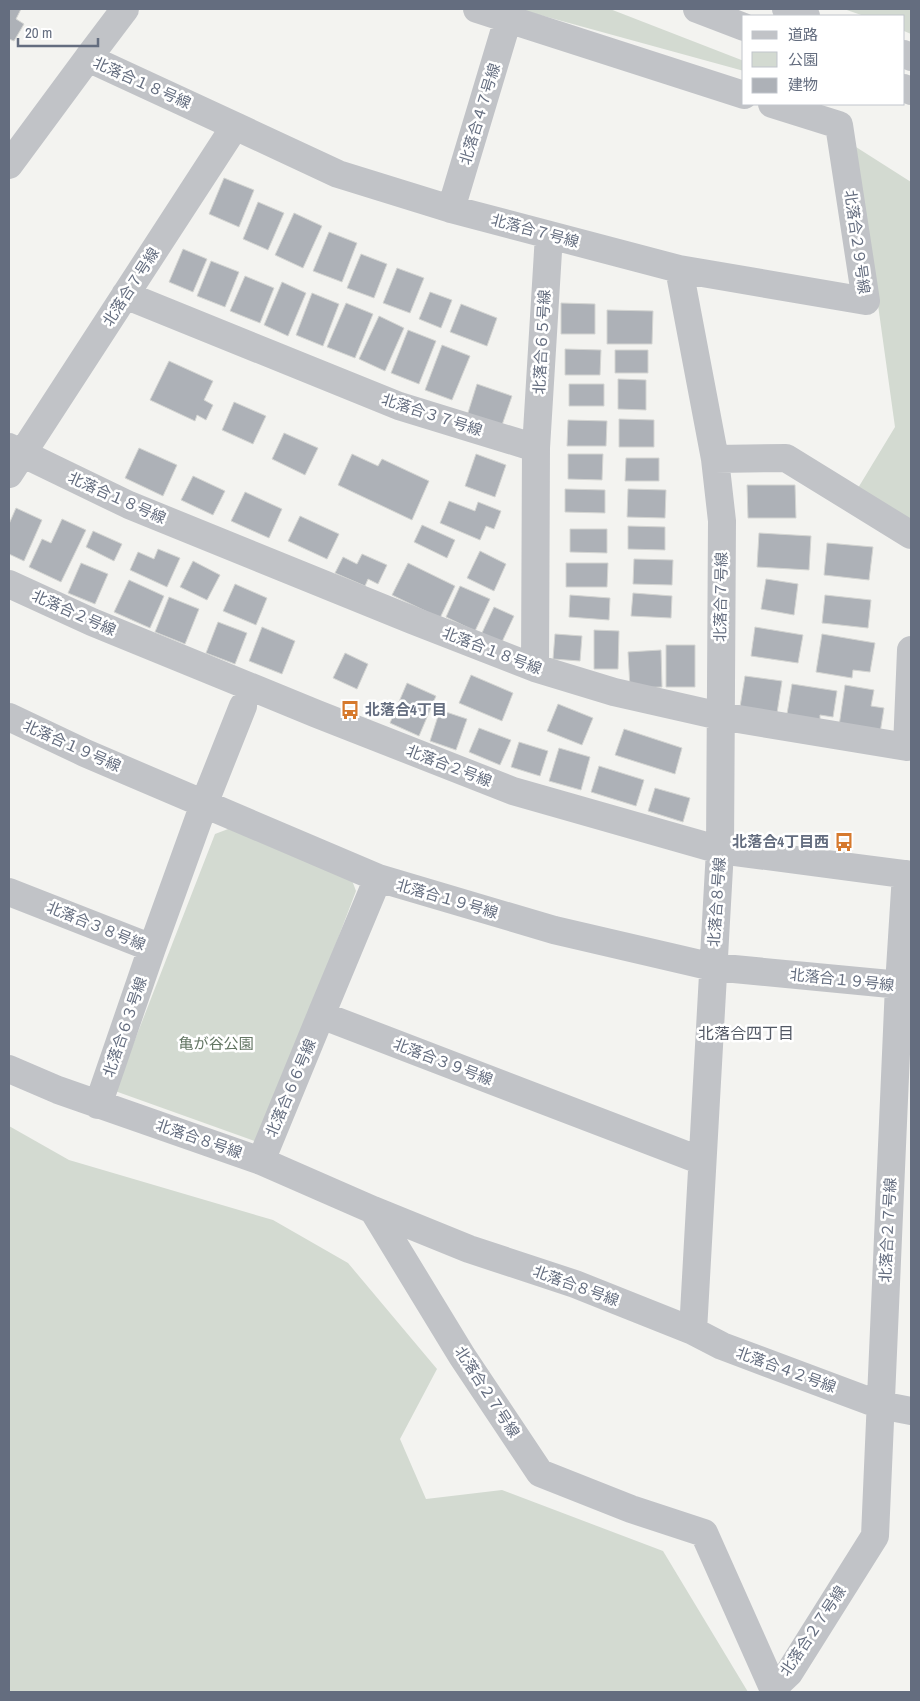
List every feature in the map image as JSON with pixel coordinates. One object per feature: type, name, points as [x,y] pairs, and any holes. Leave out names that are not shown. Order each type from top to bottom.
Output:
[{"type":"street","points":[[88,58],[125,9]]},
{"type":"street","points":[[477,9],[742,94]]},
{"type":"street","points":[[697,9],[742,26]]},
{"type":"street","points":[[786,9],[803,15]]},
{"type":"street","name":"北落合４７号線","points":[[452,209],[508,20]]},
{"type":"street","name":"北落合１８号線","points":[[9,165],[88,58],[235,126]]},
{"type":"street","name":"北落合２９号線","points":[[678,269],[866,301],[840,125],[775,105]]},
{"type":"street","name":"北落合７号線","points":[[13,458],[125,295],[235,126],[338,174],[452,209],[678,269],[714,459],[722,521],[720,850]]},
{"type":"street","name":"北落合６５号線","points":[[536,448],[549,235]]},
{"type":"street","name":"北落合３７号線","points":[[125,295],[399,406],[536,448]]},
{"type":"street","points":[[535,668],[536,448]]},
{"type":"street","name":"北落合１８号線","points":[[13,458],[129,504],[254,557],[535,668],[614,692],[720,716],[909,747],[911,650]]},
{"type":"street","points":[[714,459],[786,458],[911,535]]},
{"type":"street","name":"北落合２号線","points":[[9,584],[92,622],[317,714],[513,791],[720,850],[909,875]]},
{"type":"street","name":"北落合３８号線","points":[[9,892],[152,948],[204,804],[243,706]]},
{"type":"street","name":"北落合１９号線","points":[[9,717],[85,753],[378,878],[554,930],[713,967],[905,986]]},
{"type":"street","name":"北落合８号線","points":[[9,1069],[98,1105],[261,1161],[469,1249],[575,1284],[693,1331],[720,850]]},
{"type":"street","name":"北落合２７号線","points":[[373,1210],[462,1356],[540,1473],[630,1509],[704,1533],[776,1690],[789,1673],[875,1536],[880,1405],[905,986],[909,875]]},
{"type":"street","points":[[321,1015],[378,878]]},
{"type":"street","name":"北落合６３号線","points":[[98,1105],[152,948]]},
{"type":"street","name":"北落合６６号線","points":[[261,1161],[321,1015]]},
{"type":"street","name":"北落合３９号線","points":[[321,1015],[702,1161]]},
{"type":"street","name":"北落合４２号線","points":[[693,1331],[722,1346],[880,1405],[911,1411]]},
{"type":"green space","points":[[518,9],[610,9],[742,60],[742,70]]},
{"type":"green space","points":[[844,9],[911,9],[911,34],[905,31],[905,15],[861,15]]},
{"type":"green space","points":[[856,147],[911,182],[911,524],[855,493],[895,427]]},
{"type":"green space","name":"亀が谷公園","points":[[236,826],[350,875],[356,891],[260,1143],[115,1091],[215,834]]},
{"type":"green space","points":[[9,1126],[69,1160],[273,1220],[348,1263],[437,1369],[400,1439],[426,1499],[502,1490],[663,1551],[748,1692],[9,1692]]},
{"type":"building","points":[[9,9],[21,9],[16,19],[24,24],[14,41],[9,39]]},
{"type":"building","points":[[224,178],[254,190],[239,227],[209,214]]},
{"type":"building","points":[[258,202],[284,213],[268,250],[243,239]]},
{"type":"building","points":[[294,213],[322,226],[303,268],[275,255]]},
{"type":"building","points":[[329,232],[357,243],[342,282],[313,271]]},
{"type":"building","points":[[183,249],[207,259],[193,292],[169,282]]},
{"type":"building","points":[[361,254],[387,264],[374,298],[347,288]]},
{"type":"building","points":[[211,261],[239,272],[225,307],[197,296]]},
{"type":"building","points":[[397,268],[424,278],[410,313],[383,303]]},
{"type":"building","points":[[245,276],[274,288],[260,323],[230,311]]},
{"type":"building","points":[[282,282],[306,293],[288,336],[264,325]]},
{"type":"building","points":[[430,292],[452,300],[441,328],[419,319]]},
{"type":"building","points":[[312,293],[339,304],[323,346],[296,335]]},
{"type":"building","points":[[346,303],[373,314],[355,358],[327,347]]},
{"type":"building","points":[[561,303],[595,304],[595,334],[561,334]]},
{"type":"building","points":[[461,304],[497,318],[487,346],[450,332]]},
{"type":"building","points":[[607,310],[653,311],[652,344],[607,344]]},
{"type":"building","points":[[379,316],[404,328],[385,371],[359,359]]},
{"type":"building","points":[[408,330],[436,341],[419,384],[391,373]]},
{"type":"building","points":[[442,345],[470,356],[452,400],[425,390]]},
{"type":"building","points":[[565,349],[601,350],[600,375],[565,375]]},
{"type":"building","points":[[615,350],[648,350],[648,373],[615,373]]},
{"type":"building","points":[[169,361],[213,381],[204,400],[213,405],[206,420],[197,415],[195,421],[150,400]]},
{"type":"building","points":[[618,379],[646,380],[646,410],[618,409]]},
{"type":"building","points":[[477,384],[512,396],[501,428],[467,416]]},
{"type":"building","points":[[569,384],[604,384],[604,406],[569,406]]},
{"type":"building","points":[[234,402],[266,416],[253,444],[222,430]]},
{"type":"building","points":[[619,419],[654,420],[654,447],[619,447]]},
{"type":"building","points":[[568,420],[607,421],[606,446],[567,446]]},
{"type":"building","points":[[284,433],[318,448],[305,475],[272,459]]},
{"type":"building","points":[[139,448],[177,465],[163,496],[125,478]]},
{"type":"building","points":[[352,454],[378,466],[382,459],[429,481],[412,520],[338,485]]},
{"type":"building","points":[[476,454],[506,465],[495,497],[465,486]]},
{"type":"building","points":[[568,454],[603,454],[602,480],[568,479]]},
{"type":"building","points":[[626,458],[659,458],[659,481],[625,481]]},
{"type":"building","points":[[193,476],[225,491],[213,515],[181,500]]},
{"type":"building","points":[[747,485],[795,485],[796,518],[748,518]]},
{"type":"building","points":[[565,489],[605,490],[605,513],[565,512]]},
{"type":"building","points":[[628,489],[666,490],[665,518],[627,517]]},
{"type":"building","points":[[245,492],[282,509],[269,538],[231,521]]},
{"type":"building","points":[[449,501],[475,511],[478,502],[501,511],[494,529],[486,526],[480,540],[440,523]]},
{"type":"building","points":[[16,508],[42,520],[24,561],[9,554],[9,524]]},
{"type":"building","points":[[300,516],[339,534],[327,559],[288,541]]},
{"type":"building","points":[[62,519],[86,530],[61,582],[29,567],[42,539],[51,543]]},
{"type":"building","points":[[422,525],[455,540],[447,558],[414,542]]},
{"type":"building","points":[[628,526],[665,527],[665,550],[628,549]]},
{"type":"building","points":[[570,529],[607,529],[607,553],[570,552]]},
{"type":"building","points":[[93,531],[122,544],[114,561],[86,547]]},
{"type":"building","points":[[759,533],[811,536],[809,570],[757,567]]},
{"type":"building","points":[[827,543],[873,547],[869,580],[824,575]]},
{"type":"building","points":[[158,549],[180,558],[167,587],[130,570],[138,552],[154,559]]},
{"type":"building","points":[[480,551],[506,564],[494,591],[467,578]]},
{"type":"building","points":[[362,554],[387,565],[378,584],[368,579],[365,586],[335,573],[343,557],[357,564]]},
{"type":"building","points":[[634,559],[673,560],[672,585],[633,584]]},
{"type":"building","points":[[193,561],[220,575],[207,600],[180,587]]},
{"type":"building","points":[[81,563],[108,574],[95,604],[68,593]]},
{"type":"building","points":[[408,563],[455,586],[440,618],[392,595]]},
{"type":"building","points":[[566,563],[608,563],[607,587],[566,587]]},
{"type":"building","points":[[766,579],[798,584],[794,615],[761,609]]},
{"type":"building","points":[[129,580],[164,596],[150,628],[114,612]]},
{"type":"building","points":[[235,584],[267,598],[256,625],[223,611]]},
{"type":"building","points":[[460,586],[490,599],[475,631],[446,617]]},
{"type":"building","points":[[633,593],[672,596],[671,618],[631,616]]},
{"type":"building","points":[[570,595],[610,598],[609,620],[569,617]]},
{"type":"building","points":[[825,595],[871,600],[868,628],[822,623]]},
{"type":"building","points":[[169,597],[199,609],[185,644],[155,632]]},
{"type":"building","points":[[494,607],[514,616],[501,644],[481,635]]},
{"type":"building","points":[[218,622],[247,633],[235,664],[206,653]]},
{"type":"building","points":[[262,627],[295,641],[282,674],[249,661]]},
{"type":"building","points":[[755,627],[803,635],[798,663],[751,656]]},
{"type":"building","points":[[594,630],[619,631],[618,669],[594,669]]},
{"type":"building","points":[[555,634],[582,636],[580,661],[553,659]]},
{"type":"building","points":[[822,634],[875,643],[870,672],[853,670],[852,678],[816,672]]},
{"type":"building","points":[[666,645],[695,645],[695,687],[666,687]]},
{"type":"building","points":[[661,650],[662,687],[630,688],[628,652]]},
{"type":"building","points":[[345,653],[368,664],[357,689],[333,678]]},
{"type":"building","points":[[471,675],[513,693],[502,721],[459,703]]},
{"type":"building","points":[[745,676],[782,681],[777,713],[740,707]]},
{"type":"building","points":[[407,683],[436,696],[419,736],[390,723]]},
{"type":"building","points":[[792,684],[837,691],[833,717],[820,715],[820,720],[787,714]]},
{"type":"building","points":[[845,685],[874,690],[871,706],[884,708],[880,733],[839,726]]},
{"type":"building","points":[[558,704],[593,718],[582,745],[547,731]]},
{"type":"building","points":[[440,710],[467,719],[456,750],[430,741]]},
{"type":"building","points":[[479,728],[511,740],[500,765],[469,752]]},
{"type":"building","points":[[624,729],[682,748],[675,774],[615,755]]},
{"type":"building","points":[[519,742],[548,751],[540,776],[511,767]]},
{"type":"building","points":[[559,748],[590,757],[581,790],[549,781]]},
{"type":"building","points":[[599,766],[644,780],[636,806],[591,792]]},
{"type":"building","points":[[655,788],[690,798],[683,822],[648,811]]},
{"type":"place","name":"北落合4丁目","points":[[350,710]]},
{"type":"place","name":"北落合4丁目西","points":[[844,842]]},
{"type":"district","name":"北落合四丁目","points":[[746,1033]]}]
